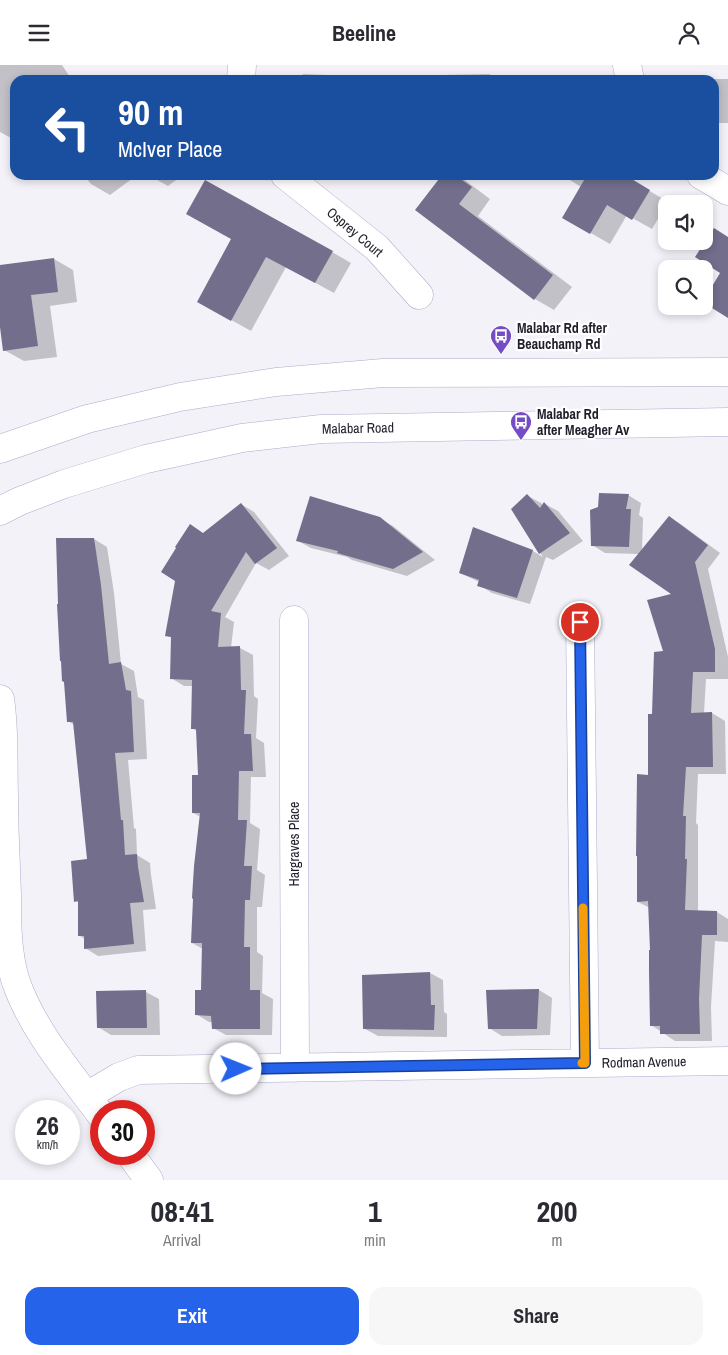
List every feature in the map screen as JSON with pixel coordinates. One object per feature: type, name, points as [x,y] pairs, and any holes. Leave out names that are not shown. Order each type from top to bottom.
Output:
[{"type":"street","name":"Osprey Court","points":[[291,180],[377,248],[420,295]]},
{"type":"street","points":[[710,180],[728,191]]},
{"type":"street","points":[[0,449],[87,419],[180,397],[276,381],[383,373],[728,372]]},
{"type":"street","name":"Malabar Road","points":[[0,511],[64,483],[146,459],[242,438],[321,429],[728,422]]},
{"type":"street","name":"Hargraves Place","points":[[294,620],[295,1068]]},
{"type":"street","points":[[580,622],[585,1063]]},
{"type":"street","points":[[0,699],[4,740],[2,797],[7,927],[16,981],[26,1007],[40,1031],[90,1100]]},
{"type":"street","name":"Rodman Avenue","points":[[99,1100],[119,1077],[138,1070],[728,1061]]},
{"type":"street","points":[[138,1165],[149,1180]]},
{"type":"building","points":[[205,180],[333,251],[315,283],[266,257],[231,321],[197,302],[231,239],[186,214]]},
{"type":"building","points":[[438,180],[462,180],[472,187],[459,204],[553,275],[534,300],[415,210]]},
{"type":"building","points":[[584,180],[633,180],[650,190],[632,220],[607,205],[590,234],[562,218]]},
{"type":"building","points":[[714,228],[728,237],[728,318],[713,309],[713,285],[720,273],[713,269],[713,260],[700,260],[695,257],[700,250],[713,250]]},
{"type":"building","points":[[54,258],[58,292],[31,295],[38,346],[3,351],[0,327],[0,265]]},
{"type":"building","points":[[599,493],[629,494],[626,509],[631,509],[629,547],[591,546],[590,510],[598,507]]},
{"type":"building","points":[[527,494],[540,508],[544,502],[570,533],[539,554],[511,509]]},
{"type":"building","points":[[310,496],[380,517],[423,552],[393,569],[337,553],[338,551],[296,541]]},
{"type":"building","points":[[241,503],[277,548],[255,564],[246,552],[211,611],[221,613],[218,647],[240,646],[241,690],[246,690],[244,734],[251,734],[253,771],[239,771],[238,820],[247,820],[244,866],[252,866],[250,900],[245,900],[244,947],[250,947],[250,990],[260,990],[260,1029],[212,1029],[211,1016],[195,1015],[195,990],[201,990],[202,943],[191,943],[194,866],[200,813],[192,813],[192,775],[198,775],[196,729],[191,729],[192,680],[170,679],[171,637],[165,636],[175,581],[161,572],[190,524],[203,533]]},
{"type":"building","points":[[669,516],[708,545],[695,562],[715,649],[715,672],[693,672],[691,713],[712,712],[713,767],[686,767],[683,816],[686,816],[685,859],[687,859],[685,910],[717,911],[717,935],[702,935],[699,999],[700,1034],[660,1034],[660,1026],[650,1026],[648,901],[637,902],[637,774],[648,775],[648,714],[652,714],[654,652],[663,651],[647,600],[671,594],[629,565]]},
{"type":"building","points":[[473,527],[533,550],[517,598],[477,586],[479,580],[459,573]]},
{"type":"building","points":[[56,538],[94,538],[109,664],[121,662],[126,690],[131,691],[134,752],[115,753],[125,855],[137,854],[144,902],[130,903],[134,944],[84,949],[84,936],[78,936],[78,901],[74,902],[71,861],[87,859],[73,722],[67,722],[64,682],[62,681],[60,661]]},
{"type":"building","points":[[430,972],[431,1005],[435,1005],[434,1030],[363,1029],[362,975]]},
{"type":"building","points":[[539,989],[537,1029],[488,1029],[486,990]]},
{"type":"building","points":[[146,990],[147,1028],[97,1028],[96,991]]},
{"type":"slow traffic","points":[[582,1063],[585,1063],[583,908]]},
{"type":"place","name":"Malabar Rd after Beauchamp Rd","points":[[501,355]]},
{"type":"place","name":"Malabar Rd after Meagher Av","points":[[521,441]]},
{"type":"route","points":[[236,1069],[585,1063],[580,622]]}]
